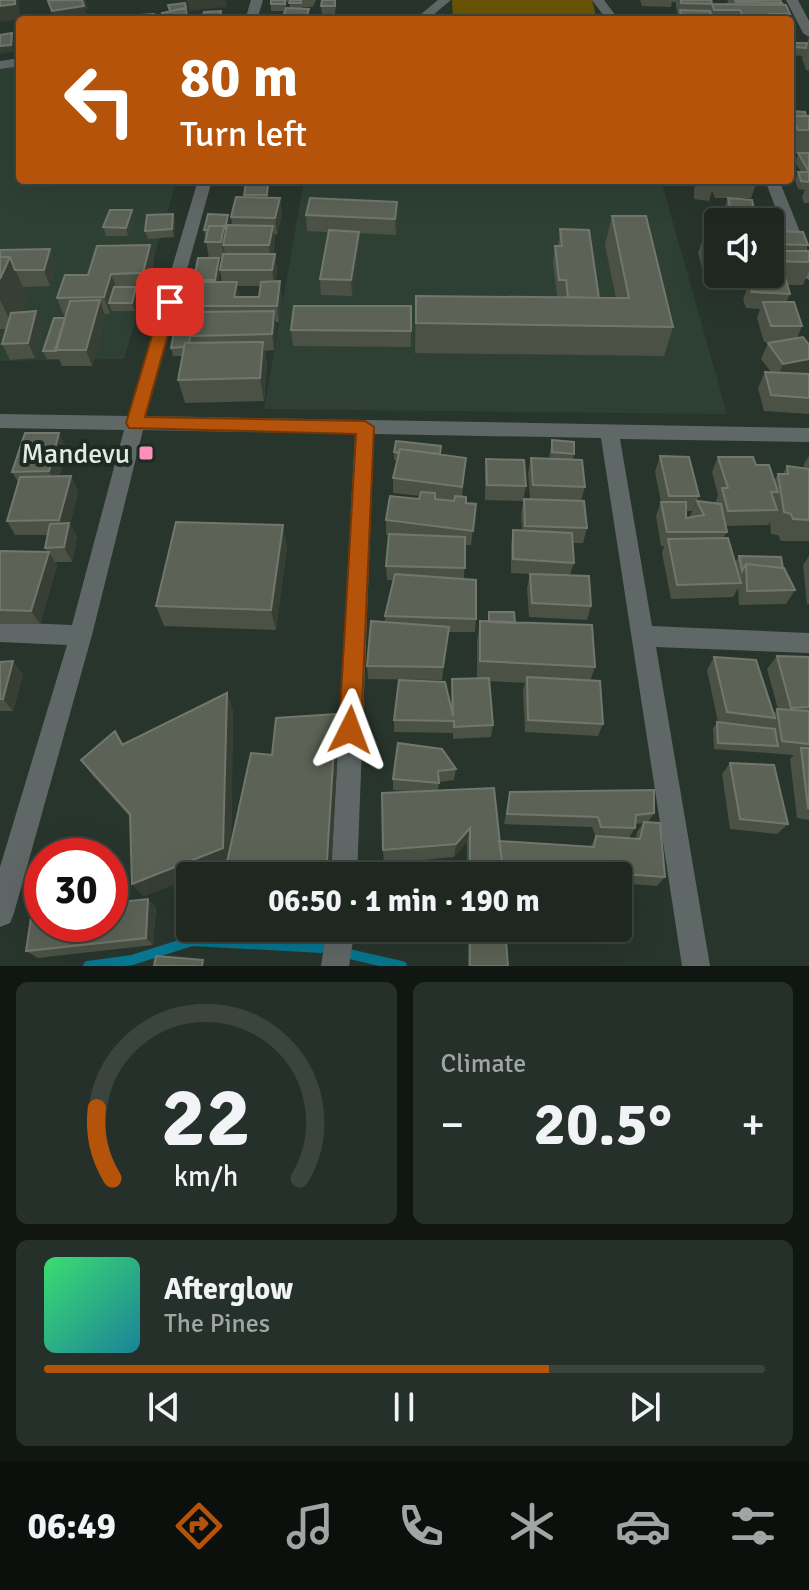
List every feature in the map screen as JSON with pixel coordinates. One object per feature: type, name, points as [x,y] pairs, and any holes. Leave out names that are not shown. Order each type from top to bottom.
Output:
[{"type":"street","points":[[425,16],[445,0]]},
{"type":"street","points":[[792,0],[809,33]]},
{"type":"street","points":[[0,913],[81,635],[135,423],[204,184]]},
{"type":"street","points":[[774,184],[809,275]]},
{"type":"street","points":[[0,421],[809,435]]},
{"type":"street","points":[[345,862],[365,427]]},
{"type":"street","points":[[609,430],[696,966]]},
{"type":"street","points":[[0,632],[81,635]]},
{"type":"street","points":[[642,636],[809,643]]},
{"type":"street","points":[[335,966],[339,942]]},
{"type":"shaded area","points":[[452,0],[592,0],[596,16],[453,16]]},
{"type":"shaded area","points":[[16,66],[16,184],[176,184],[124,359],[0,361],[0,68]]},
{"type":"shaded area","points":[[303,184],[662,184],[727,414],[264,409]]},
{"type":"building","points":[[0,0],[15,0],[15,4],[0,6]]},
{"type":"building","points":[[82,0],[84,6],[52,11],[48,1]]},
{"type":"building","points":[[271,0],[285,0],[285,4],[271,4]]},
{"type":"building","points":[[322,0],[335,0],[335,6],[321,6]]},
{"type":"building","points":[[681,0],[711,0],[712,4],[681,3]]},
{"type":"building","points":[[780,0],[782,3],[736,2]]},
{"type":"building","points":[[185,3],[186,8],[170,11],[168,5]]},
{"type":"building","points":[[712,4],[786,5],[790,14],[743,16],[740,10],[714,10]]},
{"type":"building","points":[[186,8],[187,16],[162,16],[162,13]]},
{"type":"building","points":[[286,8],[309,9],[307,16],[283,16]]},
{"type":"building","points":[[680,10],[710,11],[712,16],[681,16]]},
{"type":"building","points":[[221,11],[220,16],[203,16],[204,12]]},
{"type":"building","points":[[12,33],[11,45],[0,46],[0,35]]},
{"type":"building","points":[[794,43],[807,43],[806,48],[795,47]]},
{"type":"building","points":[[794,111],[805,112],[806,116],[794,116]]},
{"type":"building","points":[[794,116],[809,116],[809,130],[798,130]]},
{"type":"building","points":[[798,153],[809,153],[809,170],[808,170]]},
{"type":"building","points":[[798,172],[809,172],[809,182],[801,181]]},
{"type":"building","points":[[246,184],[268,184],[267,195],[244,195]]},
{"type":"building","points":[[236,197],[280,198],[275,218],[231,217]]},
{"type":"building","points":[[310,198],[397,202],[395,219],[306,215]]},
{"type":"building","points":[[728,198],[752,200],[754,208],[730,208]]},
{"type":"building","points":[[110,210],[132,210],[126,228],[103,227]]},
{"type":"building","points":[[173,214],[172,229],[145,231],[147,215]]},
{"type":"building","points":[[208,214],[228,215],[225,228],[209,226],[208,230],[204,230]]},
{"type":"building","points":[[612,216],[646,216],[673,327],[416,323],[416,296],[629,298]]},
{"type":"building","points":[[227,225],[273,226],[269,245],[223,245]]},
{"type":"building","points":[[209,226],[224,226],[221,242],[205,242]]},
{"type":"building","points":[[560,229],[589,230],[599,298],[568,297],[566,280],[559,280],[555,246],[562,246]]},
{"type":"building","points":[[329,230],[359,232],[351,280],[320,279]]},
{"type":"building","points":[[784,231],[803,232],[808,245],[784,244]]},
{"type":"building","points":[[150,245],[143,273],[111,274],[104,297],[57,298],[65,275],[88,275],[97,246]]},
{"type":"building","points":[[50,249],[44,270],[15,270],[10,257],[0,257],[0,250]]},
{"type":"building","points":[[784,251],[809,251],[809,262],[784,261]]},
{"type":"building","points":[[223,254],[275,254],[272,270],[220,270]]},
{"type":"building","points":[[0,257],[10,257],[0,279]]},
{"type":"building","points":[[198,258],[219,258],[215,280],[194,280]]},
{"type":"building","points":[[784,274],[790,294],[752,292],[751,288],[784,288]]},
{"type":"building","points":[[280,281],[277,306],[196,306],[201,282],[237,282],[234,297],[259,297],[261,282]]},
{"type":"building","points":[[185,283],[197,283],[192,308],[180,308]]},
{"type":"building","points":[[114,287],[136,287],[132,303],[109,303]]},
{"type":"building","points":[[100,300],[86,350],[55,350],[70,301]]},
{"type":"building","points":[[763,302],[794,302],[802,326],[771,326]]},
{"type":"building","points":[[294,306],[411,306],[411,331],[291,330]]},
{"type":"building","points":[[36,311],[28,343],[2,344],[11,313]]},
{"type":"building","points":[[274,311],[272,334],[190,336],[195,312]]},
{"type":"building","points":[[54,318],[65,318],[56,351],[43,351]]},
{"type":"building","points":[[176,322],[193,322],[189,343],[185,343],[184,347],[171,348]]},
{"type":"building","points":[[803,337],[809,345],[809,359],[783,364],[768,343]]},
{"type":"building","points":[[263,342],[260,378],[178,380],[185,343]]},
{"type":"building","points":[[765,372],[809,374],[809,398],[771,395]]},
{"type":"building","points":[[25,433],[59,433],[49,471],[12,472]]},
{"type":"building","points":[[552,440],[574,442],[574,454],[552,452]]},
{"type":"building","points":[[396,441],[441,446],[440,454],[400,449],[399,453],[394,452]]},
{"type":"building","points":[[400,449],[466,458],[462,487],[393,478]]},
{"type":"building","points":[[660,456],[689,457],[699,496],[669,496]]},
{"type":"building","points":[[718,457],[753,457],[756,465],[769,465],[778,492],[771,492],[777,510],[728,511],[722,488],[728,488]]},
{"type":"building","points":[[531,458],[582,460],[585,487],[533,485]]},
{"type":"building","points":[[486,459],[524,460],[526,486],[487,485]]},
{"type":"building","points":[[787,466],[809,469],[809,520],[793,519],[791,514],[784,512],[778,474],[788,474]]},
{"type":"building","points":[[71,476],[59,520],[7,521],[20,477]]},
{"type":"building","points":[[421,492],[435,493],[435,499],[454,501],[455,496],[466,497],[466,503],[476,504],[473,531],[386,520],[390,496],[419,499]]},
{"type":"building","points":[[524,499],[584,501],[587,528],[525,526]]},
{"type":"building","points":[[697,501],[721,504],[727,532],[667,532],[661,502],[686,502],[686,518],[704,515]]},
{"type":"building","points":[[176,522],[283,525],[271,610],[156,606]]},
{"type":"building","points":[[69,523],[64,547],[45,548],[50,524]]},
{"type":"building","points":[[513,530],[572,533],[574,563],[513,559]]},
{"type":"building","points":[[389,534],[465,537],[465,568],[386,566]]},
{"type":"building","points":[[728,538],[741,583],[677,585],[668,539]]},
{"type":"building","points":[[0,551],[49,552],[31,611],[0,610]]},
{"type":"building","points":[[739,556],[781,557],[783,568],[746,564],[742,571]]},
{"type":"building","points":[[746,564],[784,568],[795,590],[747,591]]},
{"type":"building","points":[[395,574],[476,580],[476,619],[385,616]]},
{"type":"building","points":[[530,574],[589,576],[591,606],[532,603]]},
{"type":"building","points":[[489,612],[514,612],[515,623],[489,622]]},
{"type":"building","points":[[371,621],[449,627],[443,667],[367,666]]},
{"type":"building","points":[[480,621],[592,625],[595,667],[480,661]]},
{"type":"building","points":[[777,656],[809,657],[809,707],[791,708]]},
{"type":"building","points":[[714,657],[756,660],[775,718],[727,712]]},
{"type":"building","points":[[13,661],[3,699],[0,699],[0,662]]},
{"type":"building","points":[[527,677],[600,681],[603,724],[528,720]]},
{"type":"building","points":[[489,678],[493,725],[454,727],[454,721],[394,720],[399,680],[445,682],[453,716],[452,679]]},
{"type":"building","points":[[227,693],[223,848],[188,862],[176,862],[176,867],[132,884],[130,814],[81,760],[115,731],[122,745]]},
{"type":"building","points":[[777,709],[809,711],[809,744],[782,741]]},
{"type":"building","points":[[336,714],[327,862],[227,862],[251,753],[272,755],[276,718]]},
{"type":"building","points":[[717,722],[775,729],[778,746],[718,743]]},
{"type":"building","points":[[398,743],[442,749],[456,769],[438,771],[439,783],[393,779]]},
{"type":"building","points":[[801,748],[809,748],[809,808],[808,808]]},
{"type":"building","points":[[730,763],[774,765],[788,824],[740,819]]},
{"type":"building","points":[[494,788],[502,862],[470,862],[470,828],[456,844],[383,850],[382,793]]},
{"type":"building","points":[[654,790],[654,813],[636,815],[635,828],[601,827],[598,817],[507,814],[510,792]]},
{"type":"building","points":[[644,822],[660,823],[665,877],[632,875],[632,862],[502,862],[499,841],[594,847],[596,836],[640,839]]},
{"type":"building","points":[[148,899],[146,938],[128,940],[128,901]]},
{"type":"building","points":[[27,942],[109,942],[26,951]]},
{"type":"building","points":[[470,942],[506,942],[508,966],[470,966]]},
{"type":"building","points":[[156,956],[203,960],[202,966],[154,966]]},
{"type":"waterway","points":[[88,966],[132,960],[192,941],[321,948]]},
{"type":"waterway","points":[[345,953],[402,966]]},
{"type":"place","name":"Mandevu","points":[[146,453]]},
{"type":"route","points":[[170,302],[135,423],[365,427],[350,730]]}]
